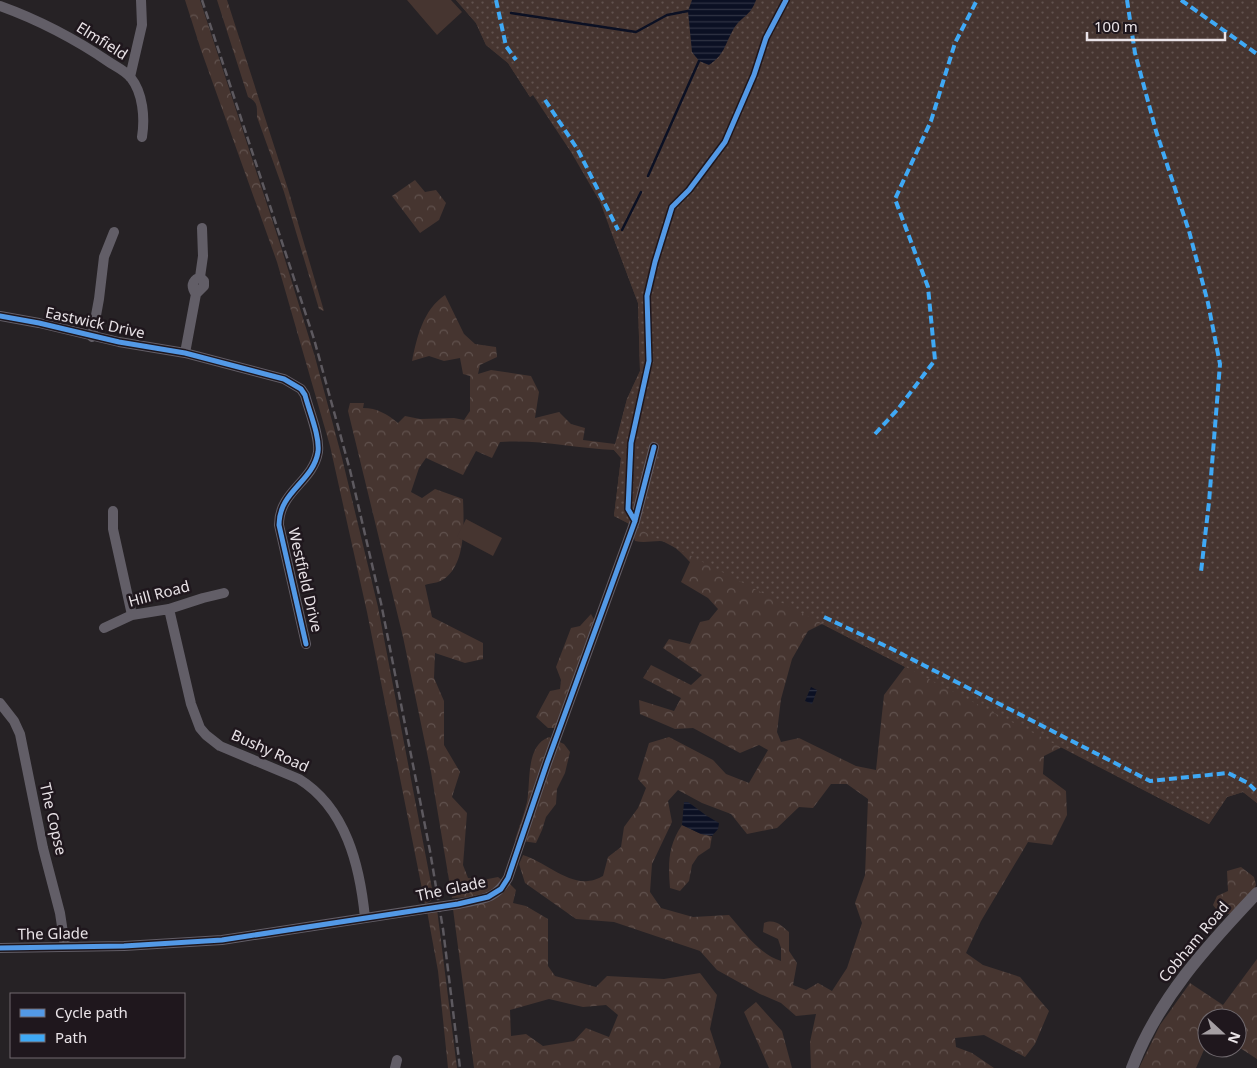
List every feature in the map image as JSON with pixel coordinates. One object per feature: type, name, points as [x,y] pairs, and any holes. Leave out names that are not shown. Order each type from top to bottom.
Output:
[{"type":"street","points":[[130,77],[142,25],[142,0]]},
{"type":"street","name":"Elmfield","points":[[0,6],[42,23],[79,42],[130,77],[138,93],[143,112],[142,137]]},
{"type":"street","points":[[185,353],[196,294],[192,289],[192,284],[195,279],[200,277],[203,256],[202,228]]},
{"type":"street","points":[[92,337],[104,257],[114,232]]},
{"type":"street","name":"Eastwick Drive","points":[[0,316],[39,323],[92,337],[185,353]]},
{"type":"street","name":"Westfield Drive","points":[[185,353],[284,379],[300,389],[305,395],[318,441],[318,451],[310,470],[282,506],[279,515],[279,525],[306,644]]},
{"type":"street","name":"The Glade","points":[[0,948],[124,946],[222,940],[458,904],[488,897],[501,889],[508,878],[634,521],[654,447]]},
{"type":"street","points":[[113,511],[113,529],[132,615]]},
{"type":"street","name":"Hill Road","points":[[104,628],[132,615],[169,609],[224,593]]},
{"type":"street","name":"Bushy Road","points":[[169,609],[191,704],[200,728],[206,736],[220,746],[299,779],[310,786],[324,800],[337,816],[348,839],[364,902],[365,918]]},
{"type":"street","name":"The Copse","points":[[0,704],[14,721],[20,734],[43,848],[60,913],[65,946]]},
{"type":"street","name":"Cobham Road","points":[[1132,1068],[1144,1038],[1179,982],[1197,958],[1257,893]]},
{"type":"green space","points":[[185,0],[200,0],[282,250],[315,357],[342,458],[378,607],[434,899],[425,904],[367,612],[330,446],[277,262]]},
{"type":"green space","points":[[217,0],[227,0],[288,189],[324,311],[319,309],[284,192],[257,117],[256,105],[248,97]]},
{"type":"green space","points":[[407,0],[451,0],[462,12],[437,35]]},
{"type":"green space","points":[[456,0],[1257,0],[1257,803],[1243,792],[1227,797],[1209,824],[1062,747],[1044,756],[1043,774],[1066,791],[1067,815],[1052,845],[1028,842],[981,921],[966,953],[983,965],[1020,977],[1049,1011],[1035,1044],[1025,1057],[984,1035],[955,1038],[956,1047],[972,1053],[994,1068],[811,1068],[810,1042],[816,1014],[796,1016],[781,1003],[760,994],[717,970],[700,951],[614,922],[576,919],[525,883],[519,864],[523,855],[572,879],[590,881],[603,876],[608,857],[621,847],[624,827],[638,808],[646,788],[638,779],[649,743],[669,737],[713,760],[726,774],[749,783],[768,750],[759,745],[740,753],[693,728],[675,729],[640,714],[639,700],[674,711],[681,698],[643,678],[651,665],[691,685],[702,675],[663,648],[669,639],[690,644],[700,622],[709,620],[718,609],[708,598],[681,582],[690,562],[680,552],[660,541],[635,541],[633,534],[636,527],[614,516],[621,458],[614,450],[514,441],[500,442],[492,458],[476,451],[463,475],[426,458],[419,468],[411,492],[422,498],[435,489],[463,499],[462,542],[456,564],[444,579],[425,585],[432,617],[483,643],[483,659],[465,663],[435,653],[434,678],[444,701],[444,745],[460,772],[452,797],[467,813],[463,865],[468,878],[483,880],[498,877],[503,881],[492,891],[480,896],[452,898],[431,772],[403,637],[348,411],[350,403],[364,403],[363,408],[382,412],[398,423],[405,416],[420,419],[454,418],[464,420],[470,411],[470,376],[463,374],[460,358],[444,361],[429,356],[412,361],[416,343],[426,316],[437,301],[445,295],[464,334],[475,344],[496,347],[497,357],[480,365],[478,374],[491,370],[531,376],[539,392],[535,418],[559,412],[571,424],[585,428],[583,440],[615,444],[627,399],[640,371],[638,303],[609,226],[614,216],[540,89],[530,97],[508,63],[486,45],[476,23]],"holes":[[[822,624],[905,667],[884,695],[876,770],[856,766],[799,738],[781,742],[777,732],[781,699],[792,659],[808,631]],[[831,784],[847,784],[868,799],[865,875],[855,903],[862,923],[847,968],[832,991],[818,983],[806,990],[793,985],[797,963],[789,951],[789,932],[778,923],[772,921],[764,923],[763,932],[778,939],[781,948],[781,961],[759,948],[729,915],[693,917],[661,908],[650,892],[652,864],[672,822],[668,801],[678,790],[702,803],[731,814],[747,834],[777,828],[799,807],[813,808]]]},
{"type":"green space","points":[[456,0],[1257,0],[1257,803],[1243,792],[1227,797],[1209,824],[614,516],[621,458],[614,450],[627,399],[640,371],[638,303],[600,202],[571,152],[533,95],[530,97],[508,63],[486,45],[476,23]]},
{"type":"green space","points":[[415,180],[425,192],[436,190],[446,203],[439,220],[420,233],[392,196]]},
{"type":"green space","points":[[466,519],[502,538],[493,556],[457,537]]},
{"type":"green space","points":[[591,614],[595,621],[556,728],[548,728],[536,717],[550,691],[560,689],[561,680],[556,667],[571,628],[580,626]]},
{"type":"green space","points":[[549,737],[564,744],[570,752],[565,773],[557,789],[556,804],[546,817],[536,843],[515,840],[527,802],[530,765],[536,748]]},
{"type":"green space","points":[[682,825],[701,834],[712,836],[710,848],[698,856],[692,865],[689,881],[680,891],[670,888],[669,863],[674,840]]},
{"type":"green space","points":[[1241,867],[1254,877],[1256,885],[1253,891],[1230,914],[1220,914],[1213,905],[1217,896],[1228,891],[1227,871]]},
{"type":"green space","points":[[509,883],[516,890],[513,903],[526,906],[548,919],[548,966],[555,976],[596,987],[607,976],[664,979],[700,973],[717,995],[710,1029],[721,1063],[719,1068],[474,1068],[453,909],[491,900]],"holes":[[[549,999],[583,1007],[606,1005],[618,1015],[609,1037],[586,1028],[574,1041],[543,1046],[526,1034],[511,1036],[510,1010]]]},
{"type":"green space","points":[[437,909],[457,1068],[448,1068],[438,971],[427,911]]},
{"type":"green space","points":[[1257,959],[1257,1059],[1247,1052],[1247,1008],[1197,1008],[1197,1058],[1200,1058],[1196,1068],[1139,1068],[1160,1025],[1190,983],[1223,1005]]},
{"type":"green space","points":[[756,1002],[782,1031],[792,1068],[769,1068],[744,1012]]},
{"type":"water","points":[[692,0],[756,0],[751,10],[733,30],[721,53],[709,65],[699,61],[692,52],[688,11]]},
{"type":"water","points":[[811,687],[817,690],[812,704],[805,701]]},
{"type":"water","points":[[684,802],[688,802],[719,823],[718,829],[712,836],[701,834],[682,825]]},
{"type":"waterway","points":[[511,13],[636,32],[667,15],[688,11]]},
{"type":"waterway","points":[[648,176],[699,61]]},
{"type":"waterway","points":[[622,230],[641,192]]},
{"type":"railway","points":[[202,0],[314,339],[350,470],[381,603],[430,851],[443,929],[460,1068]]},
{"type":"marked path","points":[[496,0],[506,46],[516,60]]},
{"type":"marked path","points":[[875,434],[898,409],[935,360],[928,287],[895,199],[931,121],[955,43],[977,0]]},
{"type":"marked path","points":[[1127,0],[1135,53],[1156,131],[1189,231],[1208,303],[1220,364],[1209,502],[1201,572]]},
{"type":"marked path","points":[[1181,0],[1257,54]]},
{"type":"marked path","points":[[545,100],[578,150],[618,230]]},
{"type":"marked path","points":[[824,617],[892,649],[1150,781],[1228,773],[1248,783],[1257,792]]},
{"type":"cycle path","points":[[635,521],[628,509],[631,443],[649,361],[647,296],[655,262],[672,207],[689,190],[725,142],[754,75],[766,38],[786,0]]},
{"type":"cycle path","points":[[0,316],[119,342],[185,353],[284,379],[301,389],[305,395],[316,431],[318,452],[310,471],[284,503],[280,513],[279,525],[306,644]]},
{"type":"cycle path","points":[[0,948],[124,946],[222,940],[458,904],[488,897],[501,889],[508,878],[547,763],[635,521],[654,447]]}]
